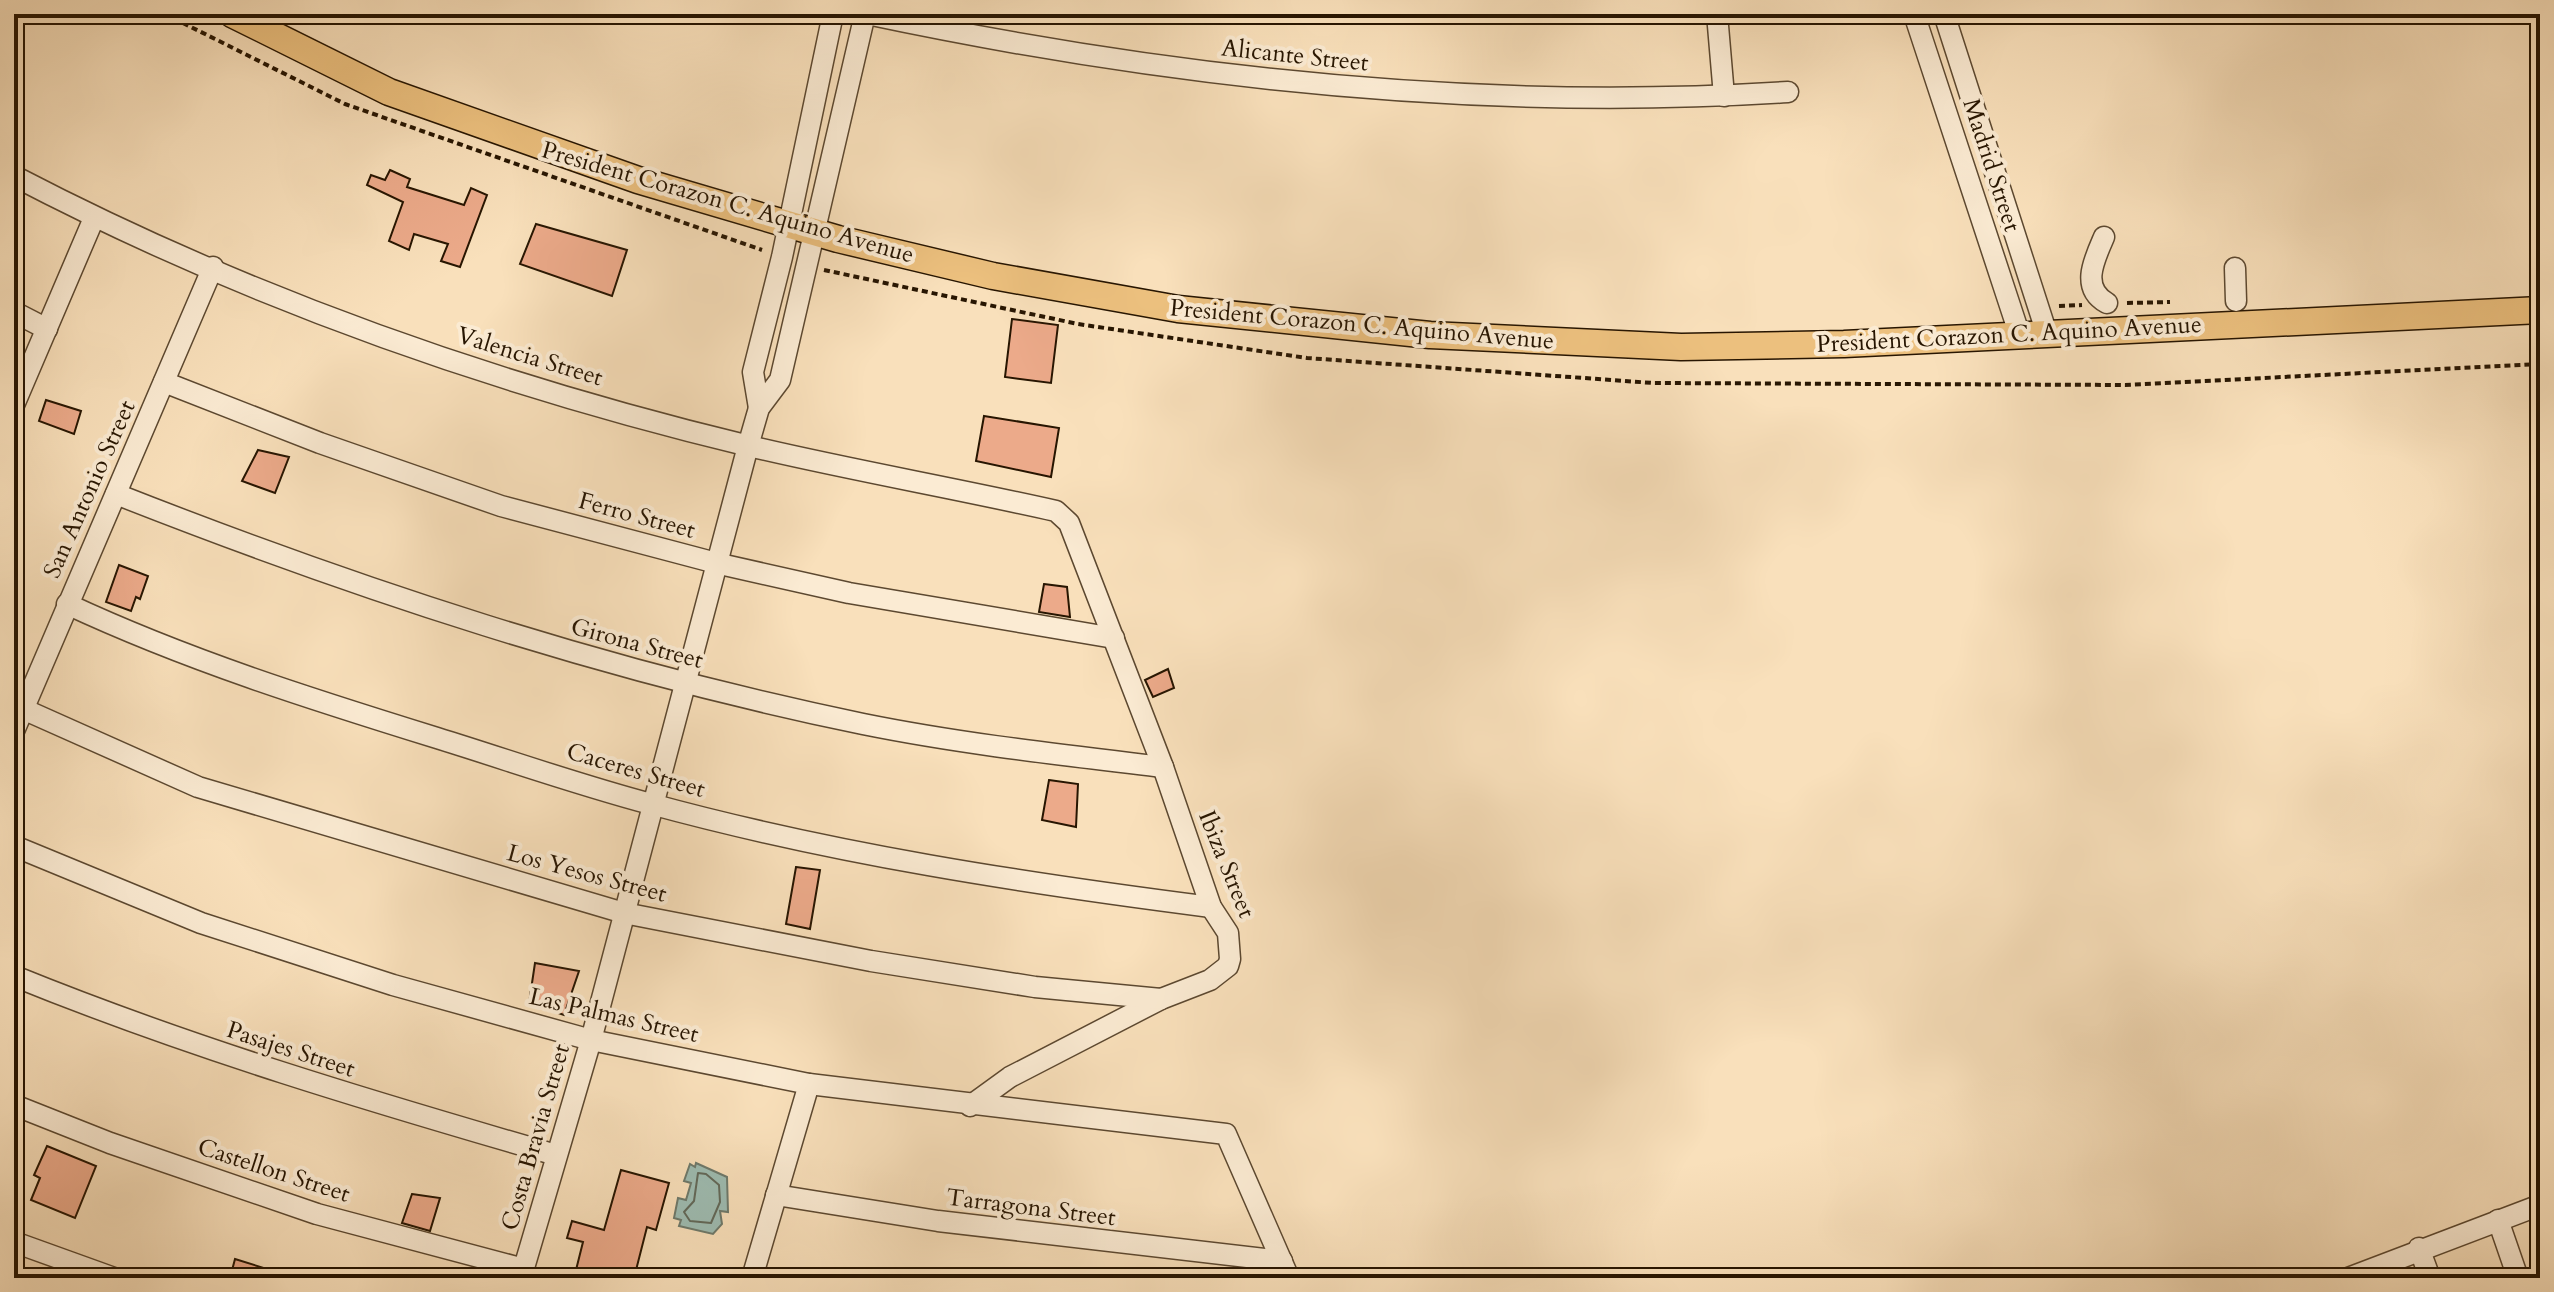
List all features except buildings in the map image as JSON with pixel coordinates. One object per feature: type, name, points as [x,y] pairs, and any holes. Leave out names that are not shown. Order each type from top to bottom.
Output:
[{"type":"main road","name":"President Corazon C. Aquino Avenue","points":[[232,14],[389,92],[638,180],[816,233],[993,276],[1178,309],[1430,335],[1681,347],[1844,344],[2046,331],[2538,313]]},
{"type":"street","name":"Costa Bravia Street","points":[[759,408],[753,372],[789,224],[797,174],[833,14]]},
{"type":"street","name":"Costa Bravia Street","points":[[522,1274],[591,1040],[652,805],[720,564],[748,446],[759,408],[780,380],[866,14]]},
{"type":"street","name":"Alicante Street","points":[[866,14],[1007,44],[1335,88],[1500,95],[1724,96],[1788,92]]},
{"type":"street","points":[[1717,14],[1724,96]]},
{"type":"street","name":"Madrid Street","points":[[1914,14],[2019,333]]},
{"type":"street","name":"Madrid Street","points":[[1944,14],[2046,331]]},
{"type":"street","name":"Valencia Street","points":[[14,176],[94,218],[317,311],[508,380],[748,446],[1056,511]]},
{"type":"street","points":[[14,405],[94,218]]},
{"type":"street","points":[[2104,237],[2092,263],[2091,288],[2107,303]]},
{"type":"street","name":"San Antonio Street","points":[[14,731],[213,267]]},
{"type":"street","points":[[2235,268],[2236,301]]},
{"type":"street","points":[[14,312],[47,329]]},
{"type":"street","name":"Ferro Street","points":[[164,382],[320,443],[501,506],[720,564],[909,604],[1114,638]]},
{"type":"street","name":"Girona Street","points":[[116,494],[292,563],[484,627],[687,684],[880,727],[1030,752],[1163,767]]},
{"type":"street","name":"Ibiza Street","points":[[970,1106],[1010,1077],[1161,999],[1210,980],[1228,966],[1231,952],[1228,933],[1211,907],[1163,767],[1069,523],[1056,511]]},
{"type":"street","name":"Caceres Street","points":[[67,604],[140,638],[265,685],[652,805],[842,848],[1030,884],[1211,907]]},
{"type":"street","name":"Los Yesos Street","points":[[23,709],[198,787],[624,913],[886,963],[1035,987],[1161,999]]},
{"type":"street","name":"Las Palmas Street","points":[[14,846],[201,923],[393,985],[591,1040],[809,1084],[970,1106],[1226,1134],[1285,1269]]},
{"type":"street","name":"Pasajes Street","points":[[14,976],[114,1017],[321,1087],[556,1155]]},
{"type":"street","points":[[752,1278],[809,1084]]},
{"type":"street","name":"Castellon Street","points":[[14,1105],[110,1143],[317,1214],[522,1274]]},
{"type":"street","name":"Tarragona Street","points":[[776,1195],[938,1221],[1285,1269]]},
{"type":"street","points":[[2348,1278],[2419,1248],[2540,1205]]},
{"type":"street","points":[[2498,1220],[2518,1278]]},
{"type":"street","points":[[14,1242],[114,1278]]},
{"type":"street","points":[[2419,1248],[2430,1278]]},
{"type":"water","points":[[696,1163],[727,1177],[728,1212],[720,1211],[722,1224],[713,1234],[679,1226],[681,1220],[674,1218],[678,1198],[686,1200],[691,1183],[684,1181],[690,1164],[695,1167]]}]
